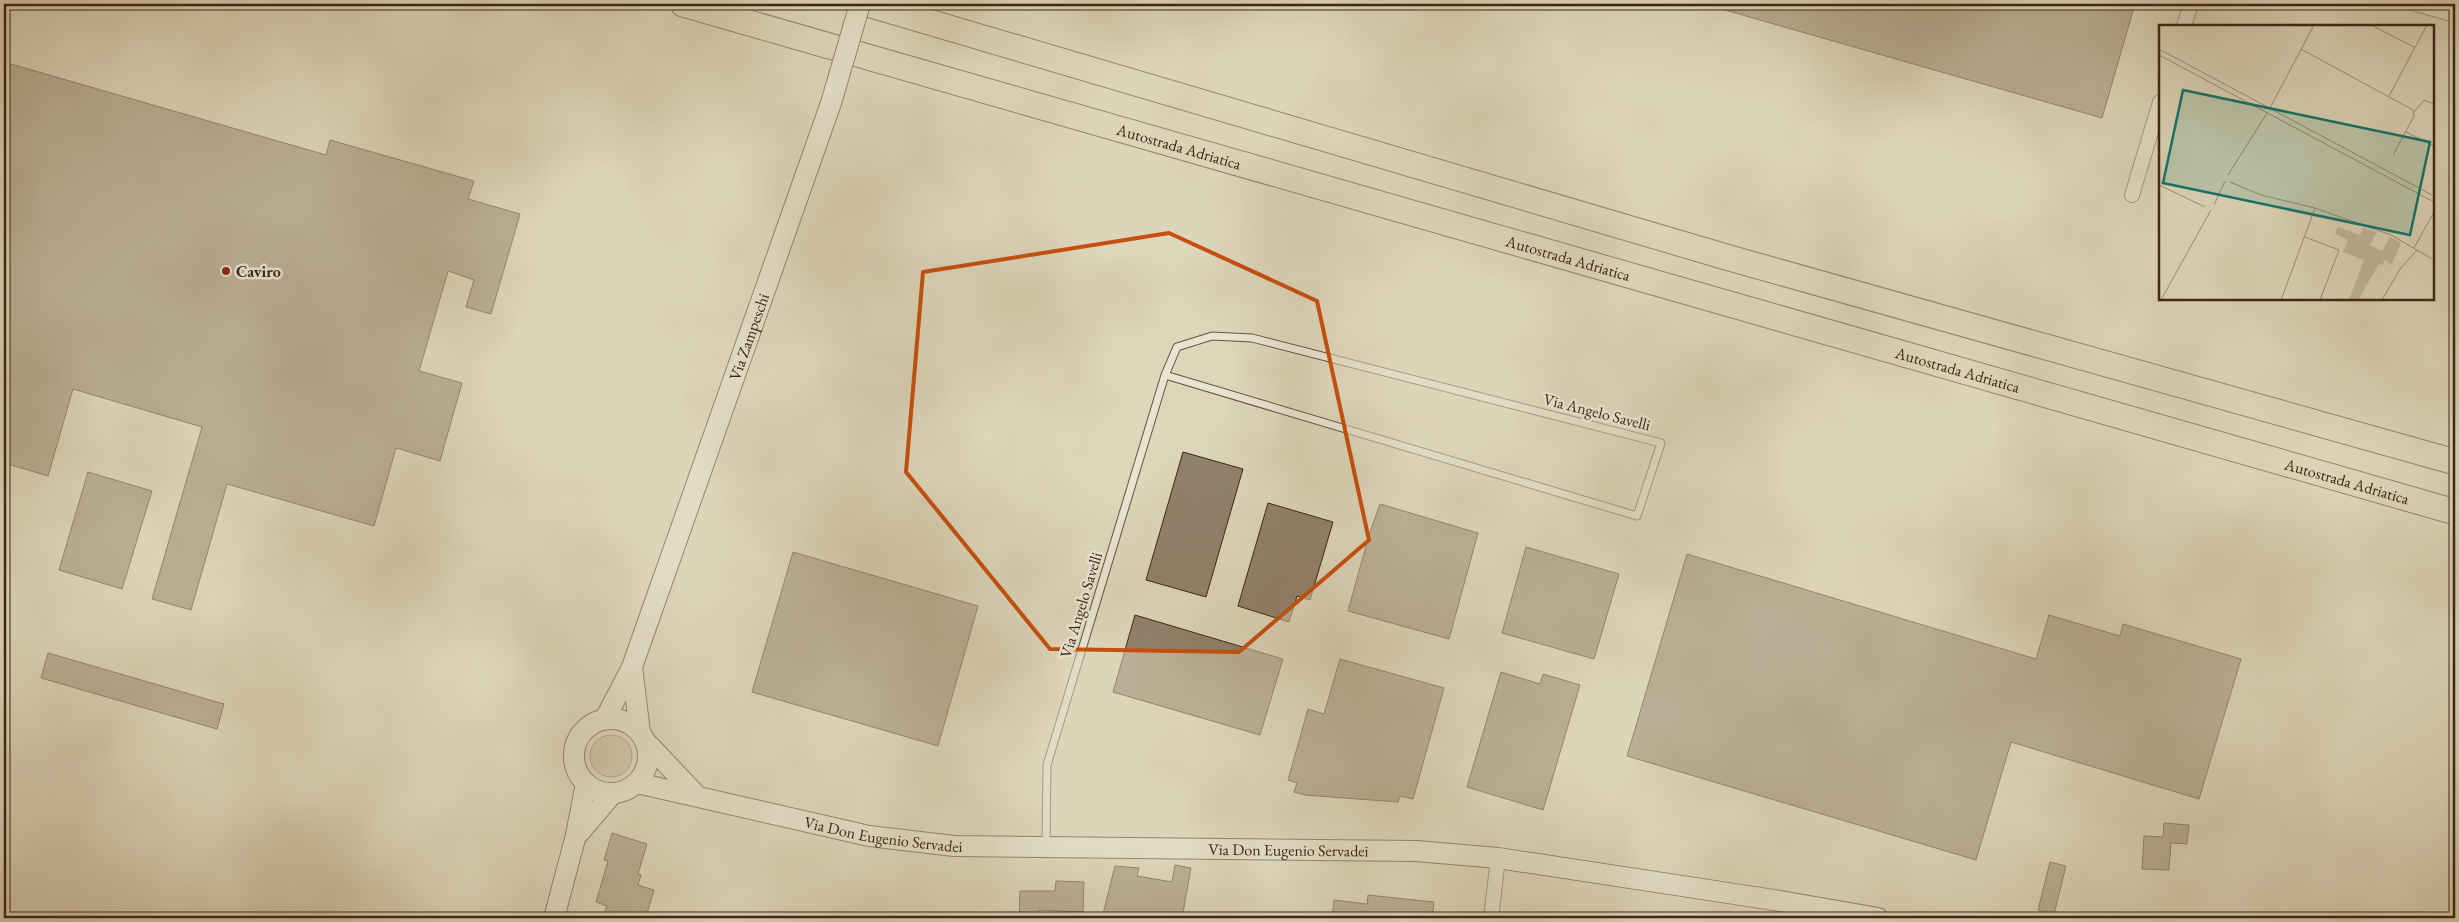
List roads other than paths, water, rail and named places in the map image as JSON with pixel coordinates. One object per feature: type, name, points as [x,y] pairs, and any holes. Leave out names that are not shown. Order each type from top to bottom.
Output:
[{"type":"highway","name":"Autostrada Adriatica","points":[[683,4],[2455,512]]},
{"type":"highway","points":[[868,4],[1726,257],[2455,462]]},
{"type":"street","name":"Via Zampeschi","points":[[605,719],[632,667],[831,104],[860,4]]},
{"type":"street","points":[[2184,25],[2191,4]]},
{"type":"street","points":[[2416,4],[2455,14]]},
{"type":"street","points":[[2132,195],[2159,105]]},
{"type":"street","name":"Via Zampeschi","points":[[632,667],[643,738]]},
{"type":"street","points":[[643,738],[648,765],[637,783],[630,788],[613,793],[594,789],[579,774],[575,763],[574,751],[578,740],[589,726],[605,719],[624,721],[643,738],[697,796]]},
{"type":"street","points":[[554,918],[576,836],[586,783]]},
{"type":"street","name":"Via Don Eugenio Servadei","points":[[637,783],[869,836],[954,846],[1416,852],[1498,858],[1774,900],[1878,918]]},
{"type":"street","points":[[576,836],[613,793]]},
{"type":"street","points":[[1491,918],[1498,858]]},
{"type":"lane","name":"Via Angelo Savelli","points":[[1046,846],[1047,765],[1165,375],[1177,347],[1212,336],[1252,338],[1661,443],[1637,516],[1165,375]]},
{"type":"place","name":"Caviro","points":[[226,271]]}]
